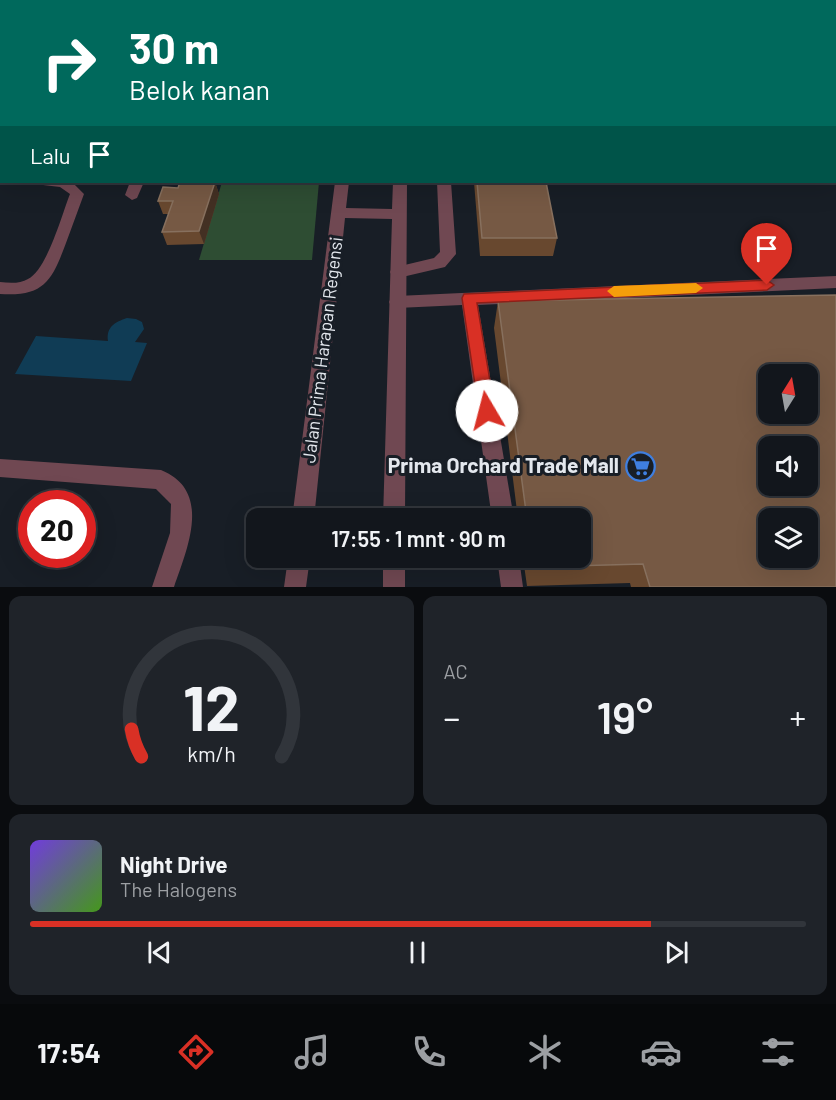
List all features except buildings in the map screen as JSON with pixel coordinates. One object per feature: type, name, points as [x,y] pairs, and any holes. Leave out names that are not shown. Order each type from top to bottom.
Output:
[{"type":"street","points":[[7,289],[34,284],[46,273],[77,194],[72,187],[64,183]]},
{"type":"street","name":"Jalan Prima Harapan Regensi","points":[[304,508],[342,183]]},
{"type":"street","points":[[394,508],[400,183]]},
{"type":"street","points":[[398,272],[439,263],[448,255],[444,183]]},
{"type":"street","points":[[339,213],[399,214]]},
{"type":"street","points":[[397,302],[836,282]]},
{"type":"street","points":[[469,298],[500,508]]},
{"type":"street","points":[[0,468],[161,480],[181,500],[181,532],[163,587]]},
{"type":"street","points":[[295,587],[297,568]]},
{"type":"street","points":[[394,568],[394,587]]},
{"type":"street","points":[[509,568],[512,587]]},
{"type":"green space","points":[[222,183],[319,183],[312,260],[199,260]]},
{"type":"water","points":[[127,318],[142,322],[144,329],[135,342],[147,343],[131,381],[15,374],[36,336],[108,341],[108,332],[112,326]]},
{"type":"slow traffic","points":[[614,291],[696,288]]},
{"type":"place","name":"Prima Orchard Trade Mall","points":[[640,466]]},
{"type":"route","points":[[487,411],[475,324],[469,298],[767,285]]}]
